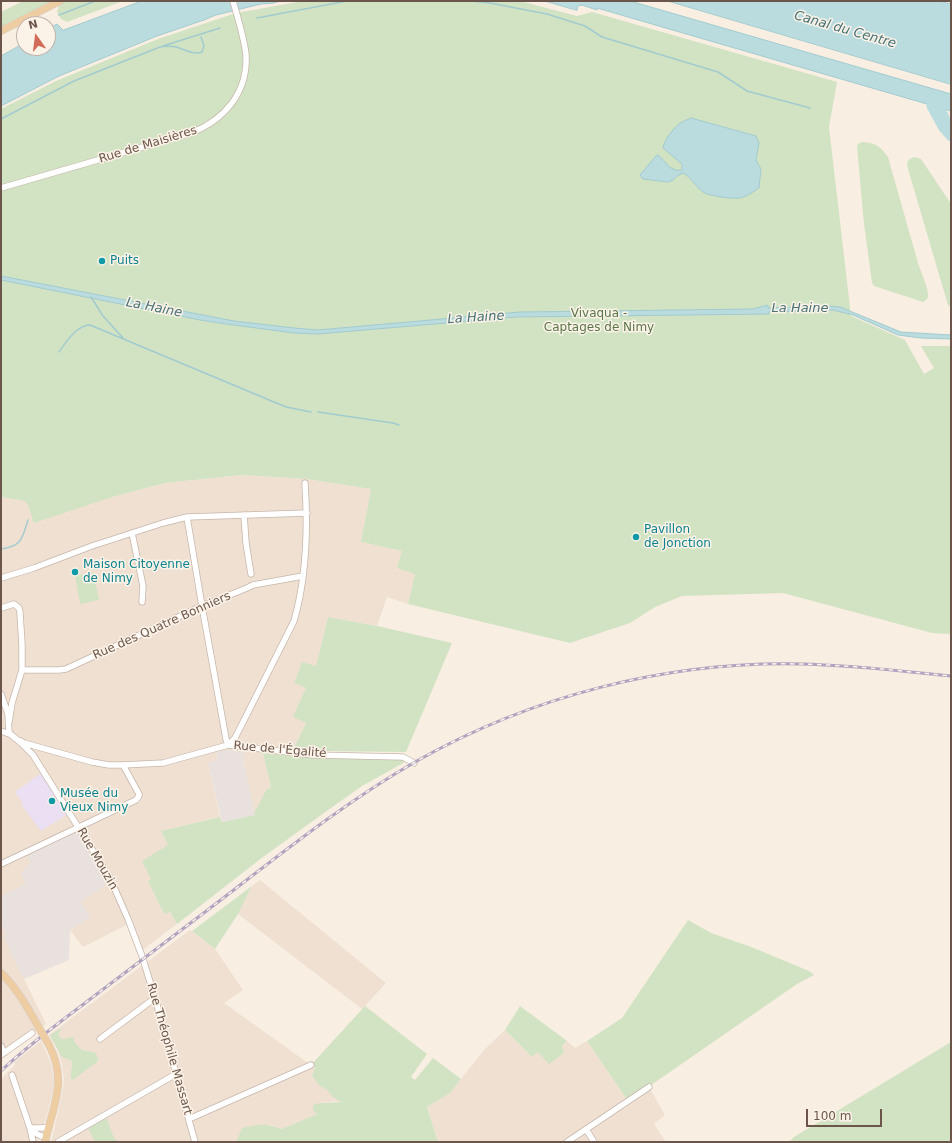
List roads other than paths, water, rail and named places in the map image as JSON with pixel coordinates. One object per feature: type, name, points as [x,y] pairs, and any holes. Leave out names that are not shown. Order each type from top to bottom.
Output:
[{"type":"main road","points":[[1,31],[60,1]]},
{"type":"main road","points":[[1,973],[18,992],[49,1046],[56,1062],[58,1092],[45,1140]]},
{"type":"street","name":"Rue de Maisières","points":[[1,188],[191,133],[214,122],[230,106],[239,90],[246,66],[244,42],[233,1]]},
{"type":"street","points":[[188,517],[202,606],[228,745],[235,738],[294,621],[299,604],[307,530],[305,483]]},
{"type":"street","points":[[1,578],[34,568],[92,546],[163,523],[188,517],[307,513]]},
{"type":"street","points":[[244,515],[246,543],[251,574]]},
{"type":"street","points":[[132,533],[143,586],[142,602]]},
{"type":"street","name":"Rue des Quatre Bonniers","points":[[22,670],[66,669],[202,606],[253,585],[303,576]]},
{"type":"street","points":[[1,608],[14,604],[20,611],[22,670],[12,703],[9,722]]},
{"type":"street","points":[[1,694],[8,714],[9,733],[1,731]]},
{"type":"street","name":"Rue de l'Égalité","points":[[9,733],[24,743],[92,762],[109,765],[163,763],[228,745],[313,755],[403,757],[414,763]]},
{"type":"street","name":"Rue Mouzin","points":[[9,733],[33,756],[110,878],[142,956]]},
{"type":"street","points":[[1,864],[138,798],[139,794],[123,765]]},
{"type":"street","name":"Rue Théophile Massart","points":[[142,956],[195,1142]]},
{"type":"street","points":[[100,1039],[155,998]]},
{"type":"street","points":[[1,1046],[2,1054],[32,1033]]},
{"type":"street","points":[[189,1119],[311,1065]]},
{"type":"street","points":[[58,1142],[176,1074]]},
{"type":"street","points":[[12,1075],[30,1128],[33,1142]]},
{"type":"street","points":[[568,1142],[649,1087]]},
{"type":"street","points":[[30,1128],[49,1127]]},
{"type":"street","points":[[30,1128],[45,1140]]},
{"type":"street","points":[[586,1130],[594,1142]]},
{"type":"water","points":[[142,1],[281,1],[261,4],[216,15],[157,36],[59,76],[1,106],[1,56],[16,48],[16,56],[56,56],[56,25],[63,30]]},
{"type":"water","points":[[545,1],[630,1],[951,94],[951,111],[597,8],[597,10],[582,5],[578,6],[577,10]]},
{"type":"water","name":"Canal du Centre","points":[[668,1],[939,1],[951,4],[951,84]]},
{"type":"water","points":[[691,118],[756,136],[759,143],[756,160],[761,169],[759,188],[744,197],[731,198],[715,196],[703,192],[683,173],[668,182],[643,179],[640,175],[658,155],[671,168],[682,170],[682,164],[663,148],[667,138],[674,129],[680,123]]},
{"type":"water","name":"La Haine","points":[[1,276],[234,321],[318,330],[520,312],[753,309],[768,305],[768,308],[840,307],[901,332],[951,335],[951,339],[921,338],[898,335],[853,315],[833,310],[769,312],[769,314],[516,317],[318,334],[294,333],[200,320],[1,280]]},
{"type":"waterway","points":[[59,15],[95,1]]},
{"type":"waterway","points":[[257,18],[347,1]]},
{"type":"waterway","points":[[472,1],[547,14],[585,26],[602,37],[718,72],[747,91],[810,108]]},
{"type":"waterway","points":[[163,46],[220,28]]},
{"type":"waterway","points":[[1,119],[74,81],[160,47],[177,47],[193,53],[202,52],[204,46],[201,37]]},
{"type":"waterway","points":[[933,97],[931,106],[943,128],[951,137]]},
{"type":"waterway","points":[[934,99],[941,109],[951,131]]},
{"type":"waterway","points":[[91,297],[103,316],[123,338]]},
{"type":"waterway","points":[[59,352],[76,331],[90,325],[286,407],[311,412]]},
{"type":"waterway","points":[[318,412],[399,425]]},
{"type":"waterway","points":[[1,549],[17,544],[22,537],[28,520]]},
{"type":"railway","points":[[1,1071],[55,1026],[284,851],[335,814],[388,778],[415,762],[459,739],[505,718],[553,701],[601,687],[651,676],[700,669],[751,665],[801,664],[857,667],[951,676]]},
{"type":"place","name":"Puits","points":[[102,261]]},
{"type":"place","name":"Pavillon de Jonction","points":[[636,537]]},
{"type":"place","name":"Maison Citoyenne de Nimy","points":[[75,572]]},
{"type":"place","name":"Musée du Vieux Nimy","points":[[52,801]]},
{"type":"park label","name":"Vivaqua - Captages de Nimy","points":[[599,321]]}]
